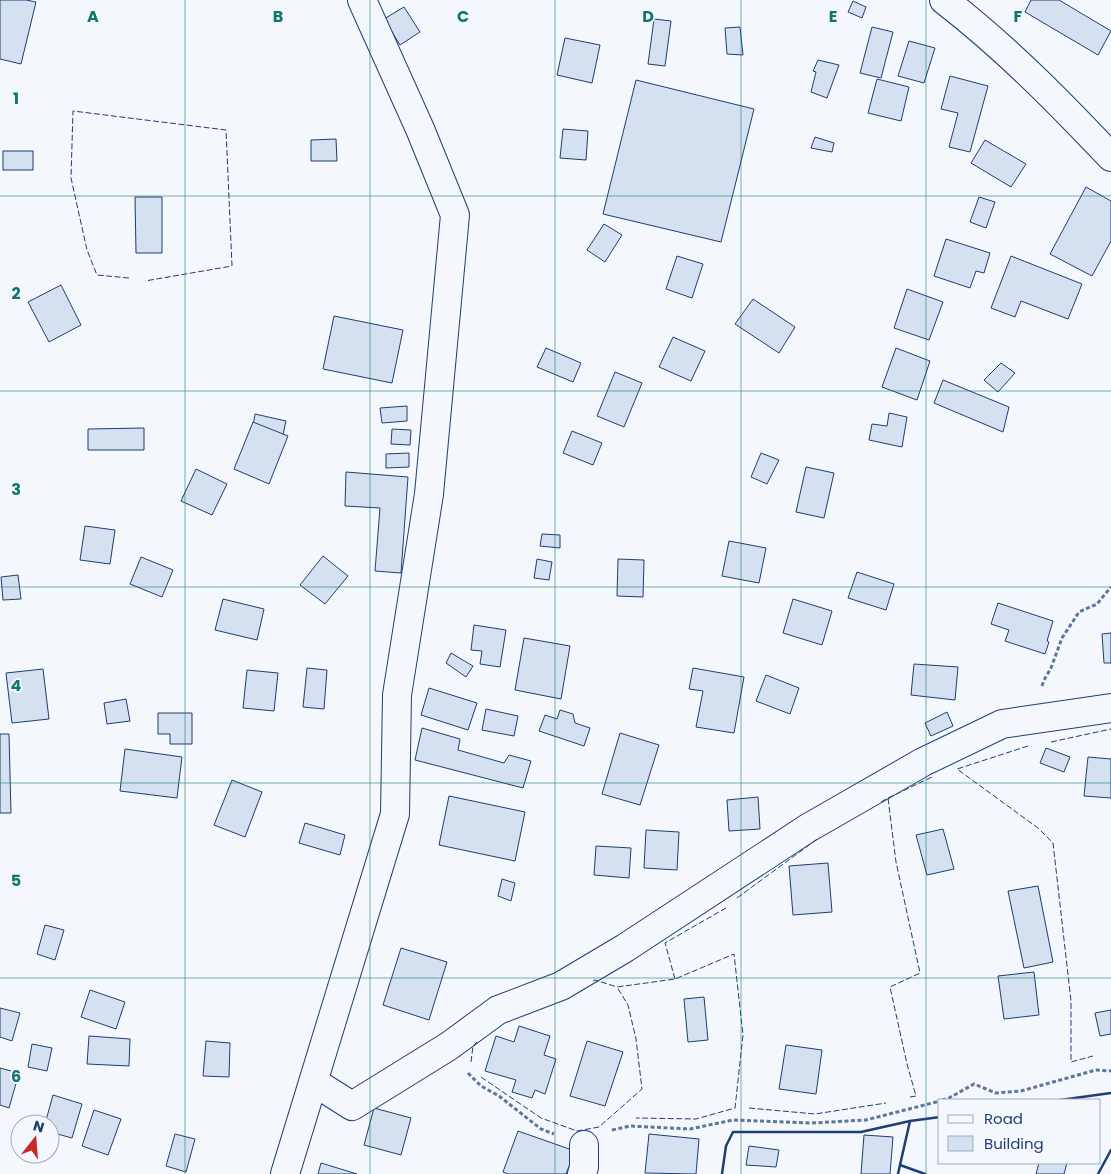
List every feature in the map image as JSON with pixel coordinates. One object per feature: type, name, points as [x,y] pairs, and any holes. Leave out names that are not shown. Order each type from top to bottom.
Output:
[{"type":"street","points":[[285,1174],[395,814],[397,695],[429,494],[455,215],[420,129],[362,0]]},
{"type":"street","points":[[944,0],[983,30],[1069,112],[1111,157]]},
{"type":"street","points":[[314,1082],[352,1106],[449,1046],[498,1010],[561,986],[625,948],[808,828],[923,762],[1002,724],[1111,708]]},
{"type":"street","points":[[582,1174],[584,1167],[584,1144]]},
{"type":"path","points":[[1035,719],[1044,680],[1051,668],[1062,638],[1079,612],[1097,604],[1111,587]]},
{"type":"path","points":[[449,1046],[462,1066],[481,1086],[499,1096],[541,1129],[584,1144],[613,1130],[630,1126],[690,1129],[733,1120],[812,1123],[866,1120],[938,1102]]},
{"type":"path","points":[[946,1099],[974,1084],[996,1093],[1021,1091],[1096,1070],[1111,1071]]},
{"type":"building","points":[[0,0],[36,2],[21,64],[0,59]]},
{"type":"building","points":[[1031,0],[1059,0],[1111,31],[1098,55],[1025,12]]},
{"type":"building","points":[[853,1],[866,7],[862,18],[848,12]]},
{"type":"building","points":[[404,7],[420,32],[400,45],[384,19]]},
{"type":"building","points":[[654,19],[671,21],[665,66],[648,64]]},
{"type":"building","points":[[740,27],[743,55],[727,54],[725,28]]},
{"type":"building","points":[[872,27],[893,32],[881,78],[860,73]]},
{"type":"building","points":[[565,38],[600,45],[592,83],[557,75]]},
{"type":"building","points":[[909,41],[935,48],[924,83],[898,76]]},
{"type":"building","points":[[818,60],[839,65],[827,98],[811,92],[816,72],[813,71]]},
{"type":"building","points":[[950,76],[988,86],[970,152],[949,147],[958,113],[941,109]]},
{"type":"building","points":[[877,79],[909,87],[901,121],[868,113]]},
{"type":"building","points":[[636,80],[754,109],[721,242],[603,214]]},
{"type":"building","points":[[563,129],[588,131],[586,160],[560,158]]},
{"type":"building","points":[[815,137],[834,143],[832,152],[811,148]]},
{"type":"building","points":[[336,139],[337,161],[311,161],[311,140]]},
{"type":"building","points":[[985,140],[1026,164],[1011,187],[971,163]]},
{"type":"building","points":[[3,151],[33,151],[33,170],[3,170]]},
{"type":"building","points":[[1086,187],[1111,201],[1111,241],[1092,276],[1050,254]]},
{"type":"building","points":[[135,197],[162,197],[162,253],[136,253]]},
{"type":"building","points":[[979,197],[995,202],[986,228],[970,222]]},
{"type":"building","points":[[604,224],[622,235],[605,262],[587,250]]},
{"type":"building","points":[[946,239],[990,253],[984,273],[976,271],[970,288],[934,276]]},
{"type":"building","points":[[677,256],[703,264],[692,298],[666,289]]},
{"type":"building","points":[[1011,256],[1082,284],[1068,319],[1021,301],[1015,317],[991,308]]},
{"type":"building","points":[[61,285],[81,325],[49,342],[28,302]]},
{"type":"building","points":[[907,289],[943,302],[929,340],[894,328]]},
{"type":"building","points":[[753,299],[795,327],[779,353],[735,324]]},
{"type":"building","points":[[334,316],[403,330],[392,383],[323,369]]},
{"type":"building","points":[[673,337],[705,351],[691,381],[659,367]]},
{"type":"building","points":[[546,348],[581,363],[573,382],[537,367]]},
{"type":"building","points":[[896,348],[930,361],[917,400],[882,387]]},
{"type":"building","points":[[1001,363],[1015,373],[998,392],[984,380]]},
{"type":"building","points":[[615,372],[642,383],[624,427],[597,416]]},
{"type":"building","points":[[943,380],[1009,407],[1003,432],[934,403]]},
{"type":"building","points":[[407,406],[407,421],[382,423],[380,408]]},
{"type":"building","points":[[889,413],[907,417],[902,447],[869,440],[872,424],[887,426]]},
{"type":"building","points":[[255,414],[286,421],[282,439],[252,432]]},
{"type":"building","points":[[253,422],[288,436],[269,484],[234,469]]},
{"type":"building","points":[[144,428],[144,450],[88,450],[88,429]]},
{"type":"building","points":[[392,429],[411,430],[410,445],[391,444]]},
{"type":"building","points":[[572,431],[602,443],[593,465],[563,453]]},
{"type":"building","points":[[409,453],[409,467],[386,468],[386,454]]},
{"type":"building","points":[[761,453],[779,460],[767,484],[751,477]]},
{"type":"building","points":[[806,467],[834,473],[824,518],[796,512]]},
{"type":"building","points":[[196,469],[227,484],[212,515],[181,501]]},
{"type":"building","points":[[346,472],[408,477],[401,573],[375,571],[380,508],[345,506]]},
{"type":"building","points":[[85,526],[115,530],[110,564],[80,560]]},
{"type":"building","points":[[542,534],[560,535],[560,548],[540,546]]},
{"type":"building","points":[[729,541],[766,548],[759,583],[722,576]]},
{"type":"building","points":[[323,556],[348,576],[325,604],[300,585]]},
{"type":"building","points":[[141,557],[173,570],[162,597],[130,584]]},
{"type":"building","points":[[537,559],[552,562],[549,580],[534,578]]},
{"type":"building","points":[[618,559],[644,560],[643,597],[617,596]]},
{"type":"building","points":[[857,572],[894,584],[886,610],[848,598]]},
{"type":"building","points":[[18,575],[21,599],[3,600],[1,577]]},
{"type":"building","points":[[223,599],[264,609],[257,640],[215,630]]},
{"type":"building","points":[[793,599],[832,611],[822,645],[783,633]]},
{"type":"building","points":[[998,603],[1053,621],[1045,654],[1005,641],[1009,630],[991,624]]},
{"type":"building","points":[[474,625],[506,630],[500,667],[480,664],[482,651],[471,650]]},
{"type":"building","points":[[1111,633],[1111,663],[1104,663],[1102,634]]},
{"type":"building","points":[[524,638],[570,646],[561,699],[515,690]]},
{"type":"building","points":[[451,653],[473,666],[466,677],[446,663]]},
{"type":"building","points":[[914,664],[958,667],[955,700],[911,695]]},
{"type":"building","points":[[307,668],[327,670],[324,709],[303,707]]},
{"type":"building","points":[[693,668],[744,677],[734,733],[696,727],[703,691],[689,689]]},
{"type":"building","points":[[43,669],[49,719],[12,723],[6,673]]},
{"type":"building","points":[[247,670],[278,673],[274,711],[243,708]]},
{"type":"building","points":[[766,675],[799,688],[790,714],[756,701]]},
{"type":"building","points":[[429,688],[477,703],[468,730],[421,715]]},
{"type":"building","points":[[126,699],[130,721],[107,724],[104,703]]},
{"type":"building","points":[[486,709],[518,716],[514,736],[482,730]]},
{"type":"building","points":[[560,710],[573,714],[575,723],[590,728],[584,746],[539,731],[545,715],[557,719]]},
{"type":"building","points":[[947,712],[953,726],[931,736],[925,723]]},
{"type":"building","points":[[158,713],[192,713],[192,744],[170,744],[170,734],[158,734]]},
{"type":"building","points":[[422,728],[460,739],[458,750],[504,763],[509,755],[531,761],[523,788],[415,760]]},
{"type":"building","points":[[620,733],[659,745],[640,805],[602,794]]},
{"type":"building","points":[[0,734],[9,734],[11,813],[0,813]]},
{"type":"building","points":[[1046,748],[1070,757],[1064,772],[1040,763]]},
{"type":"building","points":[[125,749],[182,757],[177,798],[120,791]]},
{"type":"building","points":[[1088,757],[1111,759],[1111,798],[1084,796]]},
{"type":"building","points":[[232,780],[262,792],[245,837],[214,825]]},
{"type":"building","points":[[449,796],[525,812],[515,861],[439,845]]},
{"type":"building","points":[[758,797],[760,829],[729,831],[727,800]]},
{"type":"building","points":[[305,823],[345,835],[340,855],[299,843]]},
{"type":"building","points":[[943,829],[954,869],[927,875],[916,835]]},
{"type":"building","points":[[646,830],[679,832],[677,870],[644,868]]},
{"type":"building","points":[[596,846],[631,848],[629,878],[594,875]]},
{"type":"building","points":[[828,863],[832,912],[793,915],[789,866]]},
{"type":"building","points":[[502,879],[515,883],[511,901],[498,896]]},
{"type":"building","points":[[1038,886],[1053,962],[1024,968],[1008,891]]},
{"type":"building","points":[[45,925],[64,930],[55,960],[37,954]]},
{"type":"building","points":[[401,948],[447,962],[429,1020],[383,1005]]},
{"type":"building","points":[[1034,972],[1039,1015],[1004,1019],[998,976]]},
{"type":"building","points":[[90,990],[125,1002],[116,1029],[81,1017]]},
{"type":"building","points":[[704,997],[708,1040],[688,1042],[684,999]]},
{"type":"building","points":[[0,1008],[20,1013],[12,1041],[0,1037]]},
{"type":"building","points":[[1111,1010],[1111,1034],[1100,1036],[1095,1013]]},
{"type":"building","points":[[519,1026],[550,1036],[544,1055],[556,1059],[545,1094],[535,1090],[532,1098],[512,1092],[516,1080],[485,1071],[496,1036],[514,1042]]},
{"type":"building","points":[[89,1036],[130,1039],[129,1066],[87,1064]]},
{"type":"building","points":[[206,1041],[230,1043],[229,1077],[203,1076]]},
{"type":"building","points":[[587,1041],[623,1052],[605,1106],[570,1096]]},
{"type":"building","points":[[32,1044],[52,1048],[47,1071],[28,1067]]},
{"type":"building","points":[[786,1045],[822,1050],[816,1094],[779,1089]]},
{"type":"building","points":[[0,1068],[19,1073],[9,1108],[0,1105]]},
{"type":"building","points":[[53,1095],[82,1104],[72,1138],[60,1135],[60,1114],[48,1114]]},
{"type":"building","points":[[374,1108],[411,1118],[401,1155],[364,1145]]},
{"type":"building","points":[[94,1110],[121,1119],[108,1155],[82,1146]]},
{"type":"building","points":[[518,1131],[575,1151],[566,1174],[508,1174],[503,1172]]},
{"type":"building","points":[[175,1134],[195,1139],[186,1172],[166,1166]]},
{"type":"building","points":[[649,1134],[699,1139],[696,1174],[645,1173]]},
{"type":"building","points":[[864,1135],[893,1137],[890,1174],[861,1174]]},
{"type":"building","points":[[749,1146],[779,1150],[776,1167],[746,1165]]},
{"type":"building","points":[[321,1163],[357,1174],[318,1174]]},
{"type":"building","points":[[1039,1164],[1067,1164],[1064,1174],[1036,1174]]},
{"type":"fence","points":[[129,278],[97,275],[87,250],[71,178],[73,111],[226,130],[232,266],[145,281]]},
{"type":"fence","points":[[1051,742],[1111,729]]},
{"type":"fence","points":[[1028,746],[957,769],[1038,828],[1053,843],[1071,1001],[1071,1062],[1093,1056]]},
{"type":"fence","points":[[888,798],[932,777]]},
{"type":"fence","points":[[881,802],[888,798],[896,862],[920,973],[890,987],[916,1096],[910,1097]]},
{"type":"fence","points":[[737,898],[820,837]]},
{"type":"fence","points":[[675,979],[665,943],[726,908]]},
{"type":"fence","points":[[481,1077],[541,1118],[577,1131],[599,1127],[642,1089],[636,1039],[628,1005],[617,987],[675,979],[734,954],[743,1035],[735,1108],[696,1119],[636,1118]]},
{"type":"fence","points":[[593,981],[617,987]]},
{"type":"fence","points":[[471,1062],[473,1046],[477,1042]]},
{"type":"fence","points":[[749,1108],[815,1114],[886,1103]]},
{"type":"wall","points":[[1067,1099],[1111,1093]]},
{"type":"wall","points":[[925,1174],[900,1165],[910,1121],[938,1117]]},
{"type":"wall","points":[[722,1174],[726,1146],[733,1132],[861,1132],[910,1121]]},
{"type":"wall","points":[[1098,1174],[1111,1150]]},
{"type":"wall","points":[[898,1174],[900,1165]]}]
